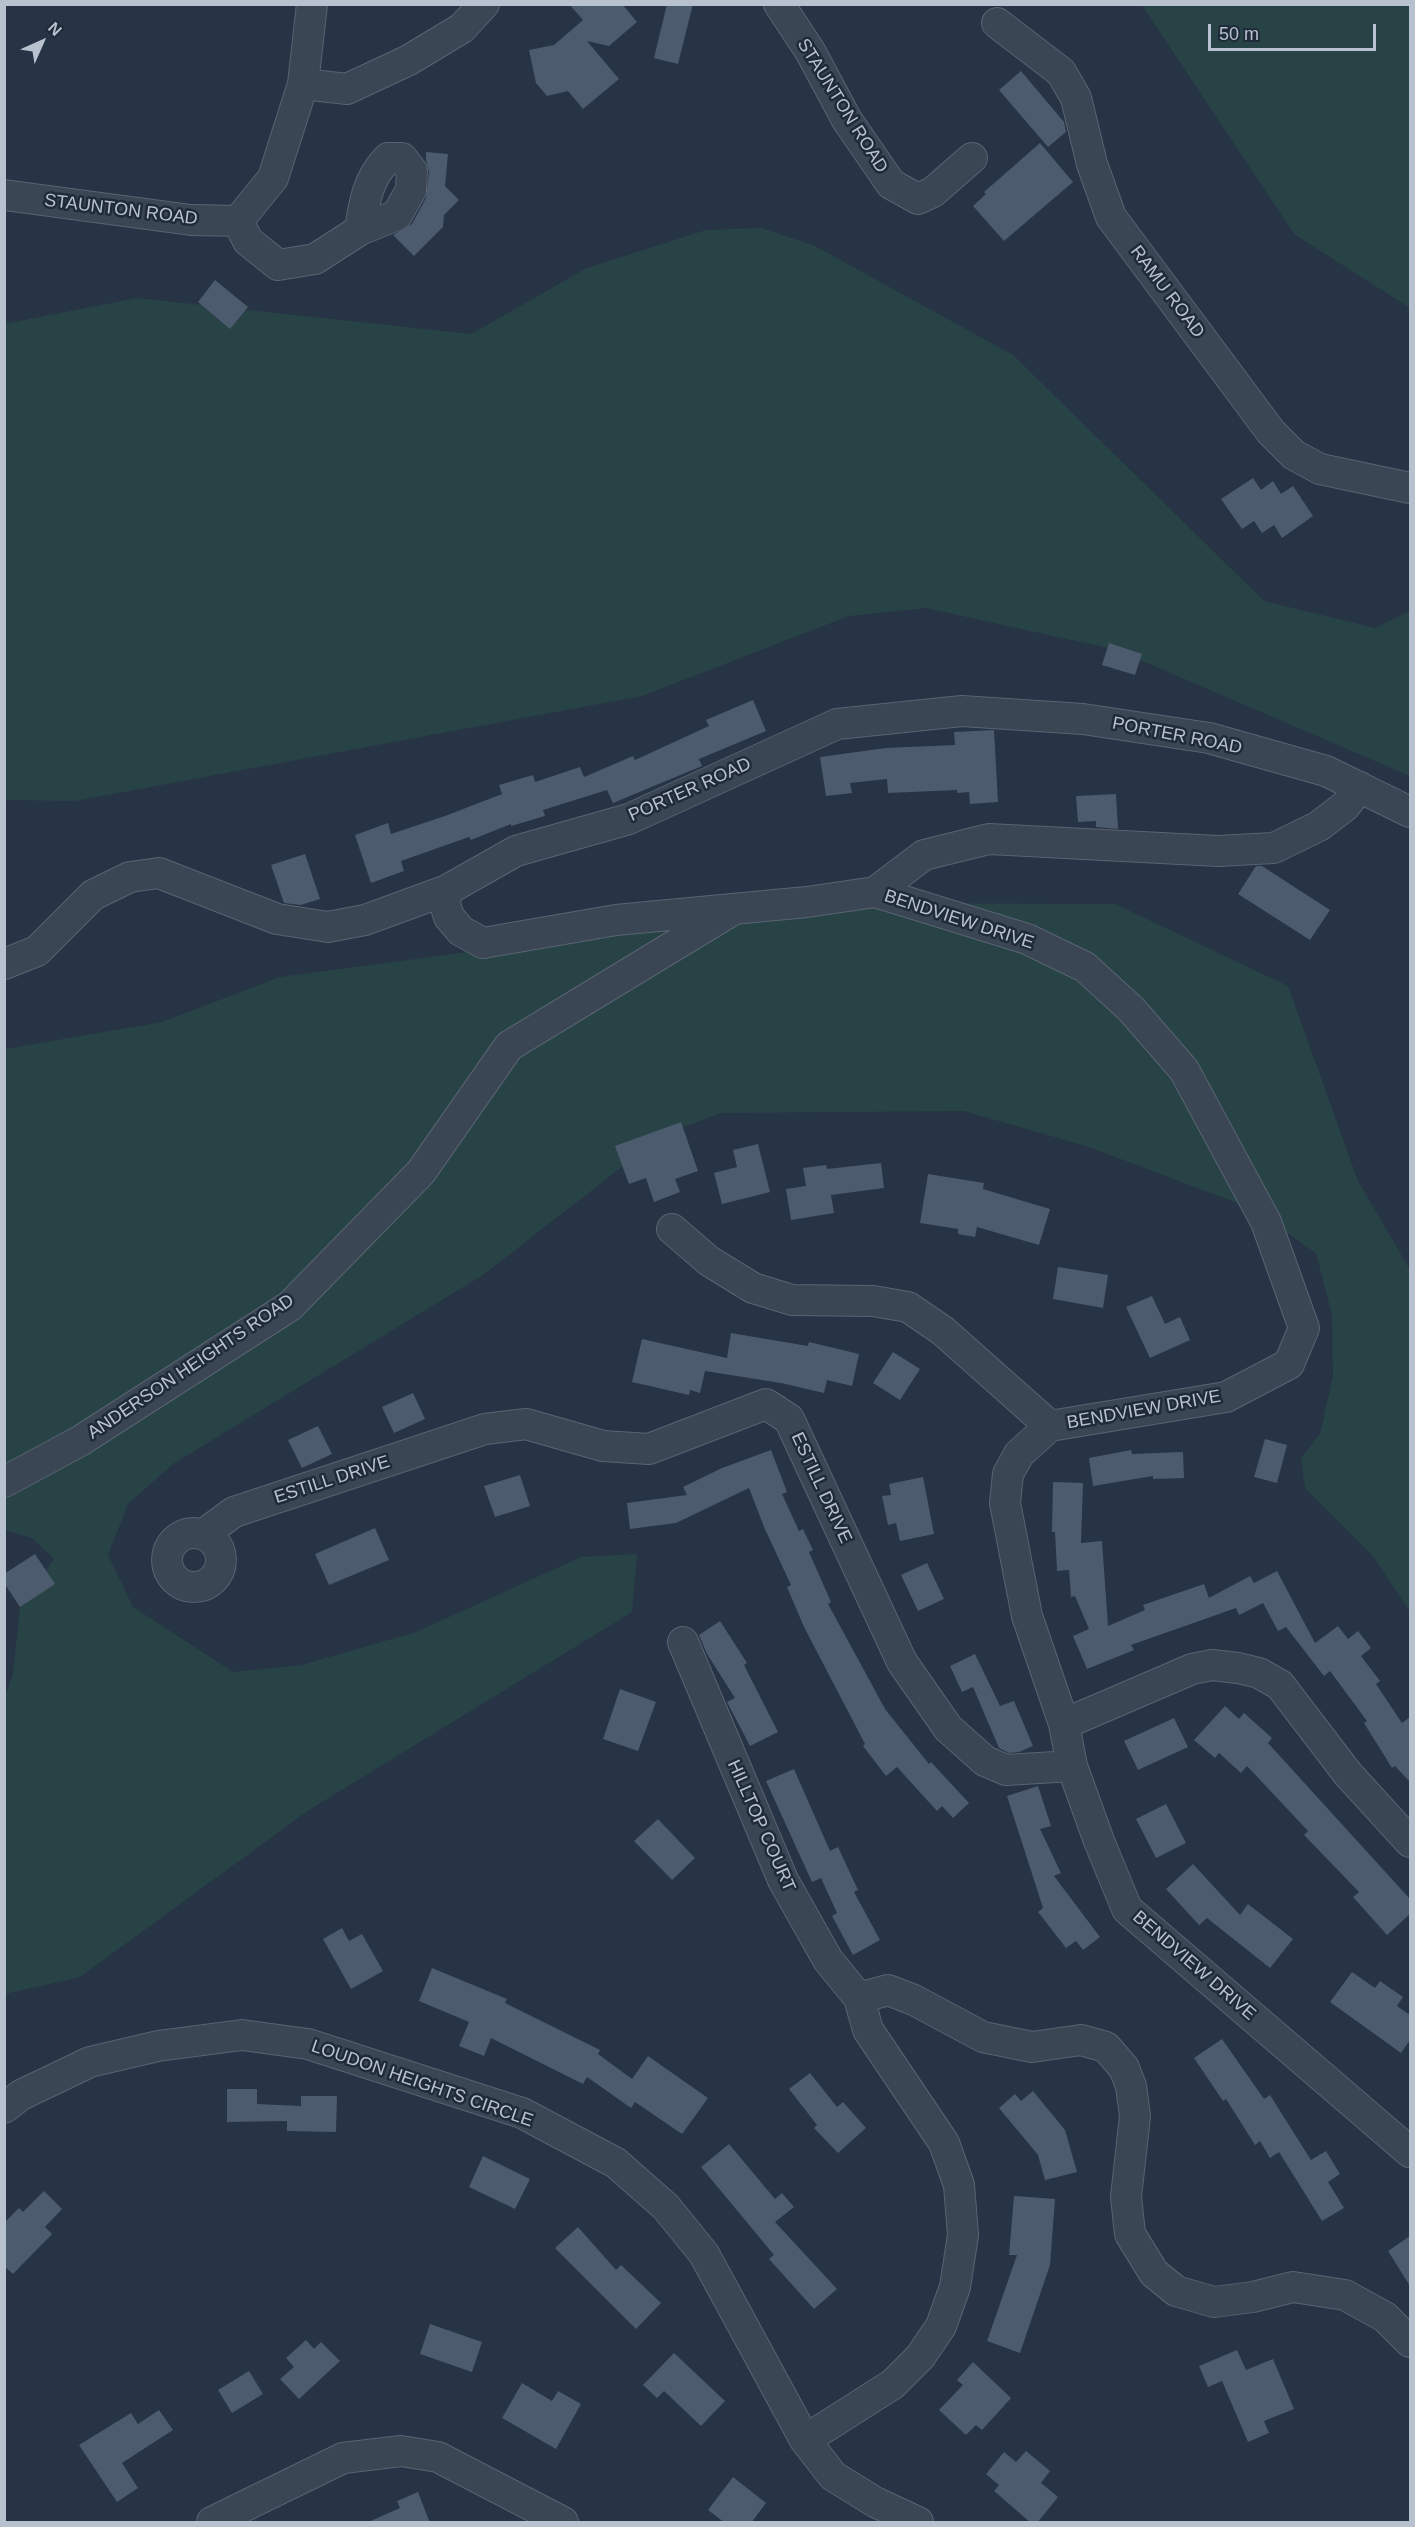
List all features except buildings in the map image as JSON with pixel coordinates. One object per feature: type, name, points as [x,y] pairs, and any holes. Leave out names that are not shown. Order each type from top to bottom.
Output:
[{"type":"street","points":[[312,4],[303,84],[273,178],[238,221],[248,241],[278,265],[315,260],[360,230]]},
{"type":"street","points":[[303,84],[347,89],[409,60],[462,28],[484,4]]},
{"type":"street","name":"STAUNTON ROAD","points":[[779,4],[810,51],[847,120],[891,184],[918,199],[933,192],[972,158]]},
{"type":"street","name":"RAMU ROAD","points":[[997,23],[1061,72],[1076,98],[1092,164],[1111,217],[1271,432],[1294,455],[1320,469],[1410,488]]},
{"type":"street","name":"STAUNTON ROAD","points":[[4,195],[191,220],[238,221]]},
{"type":"street","name":"PORTER ROAD","points":[[4,964],[37,951],[93,895],[130,877],[159,873],[277,918],[328,927],[365,920],[447,890],[516,851],[629,819],[837,724],[962,711],[1083,719],[1209,738],[1326,771],[1410,812]]},
{"type":"street","points":[[875,892],[924,855],[990,839],[1218,851],[1274,848],[1319,826],[1346,806],[1360,787]]},
{"type":"street","name":"BENDVIEW DRIVE","points":[[447,890],[445,904],[449,917],[461,931],[483,943],[616,920],[807,902],[875,892],[1027,939],[1085,967],[1131,1009],[1184,1070],[1266,1222],[1304,1329],[1289,1364],[1226,1397],[1050,1426],[1019,1454],[1008,1474],[1005,1503],[1027,1616],[1064,1724],[1072,1766],[1127,1909],[1410,2152]]},
{"type":"street","name":"ANDERSON HEIGHTS ROAD","points":[[4,1482],[80,1441],[290,1306],[421,1172],[509,1046],[737,907]]},
{"type":"street","points":[[672,1229],[709,1261],[753,1288],[792,1299],[873,1301],[908,1307],[943,1331],[1050,1426]]},
{"type":"street","name":"ESTILL DRIVE","points":[[204,1534],[234,1512],[485,1429],[526,1424],[603,1446],[649,1449],[766,1404],[789,1419],[902,1662],[948,1728],[985,1761],[1006,1770],[1072,1766]]},
{"type":"street","name":"HILLTOP COURT","points":[[683,1642],[783,1880],[828,1960],[859,1998]]},
{"type":"street","points":[[1064,1724],[1192,1669],[1212,1665],[1259,1673],[1280,1685],[1348,1774],[1410,1842]]},
{"type":"street","points":[[805,2440],[893,2384],[920,2357],[941,2326],[955,2287],[963,2235],[959,2185],[944,2143],[868,2030],[859,1998],[888,1990],[914,2000],[983,2037],[1032,2048],[1081,2040],[1106,2047],[1124,2068],[1131,2086],[1135,2116],[1126,2197],[1130,2234],[1154,2273],[1176,2291],[1214,2302],[1253,2297],[1293,2287],[1345,2295],[1385,2317],[1410,2342]]},
{"type":"street","name":"LOUDON HEIGHTS CIRCLE","points":[[4,2108],[21,2095],[90,2062],[158,2046],[242,2035],[308,2044],[522,2114],[616,2163],[666,2207],[704,2254],[805,2440],[833,2476],[875,2502],[918,2523]]},
{"type":"street","points":[[212,2523],[344,2458],[401,2451],[438,2457],[563,2523]]},
{"type":"green space","points":[[1142,5],[1410,5],[1410,308],[1294,234]]},
{"type":"green space","points":[[761,228],[815,246],[1013,355],[1264,601],[1375,628],[1410,611],[1410,776],[1117,650],[926,608],[849,616],[642,696],[75,801],[5,800],[4,324],[137,298],[471,334],[587,268],[706,230]]},
{"type":"green space","points":[[837,903],[1115,904],[1288,986],[1358,1181],[1410,1270],[1410,1612],[1373,1556],[1305,1488],[1301,1458],[1320,1434],[1333,1376],[1332,1315],[1316,1253],[1253,1209],[1089,1147],[964,1111],[721,1113],[663,1135],[483,1275],[173,1464],[128,1504],[108,1555],[133,1607],[233,1672],[302,1665],[416,1632],[581,1557],[637,1554],[632,1612],[309,1810],[80,1977],[5,1994],[5,1697],[13,1674],[20,1608],[54,1559],[32,1538],[5,1530],[5,1049],[162,1022],[280,977]]}]
